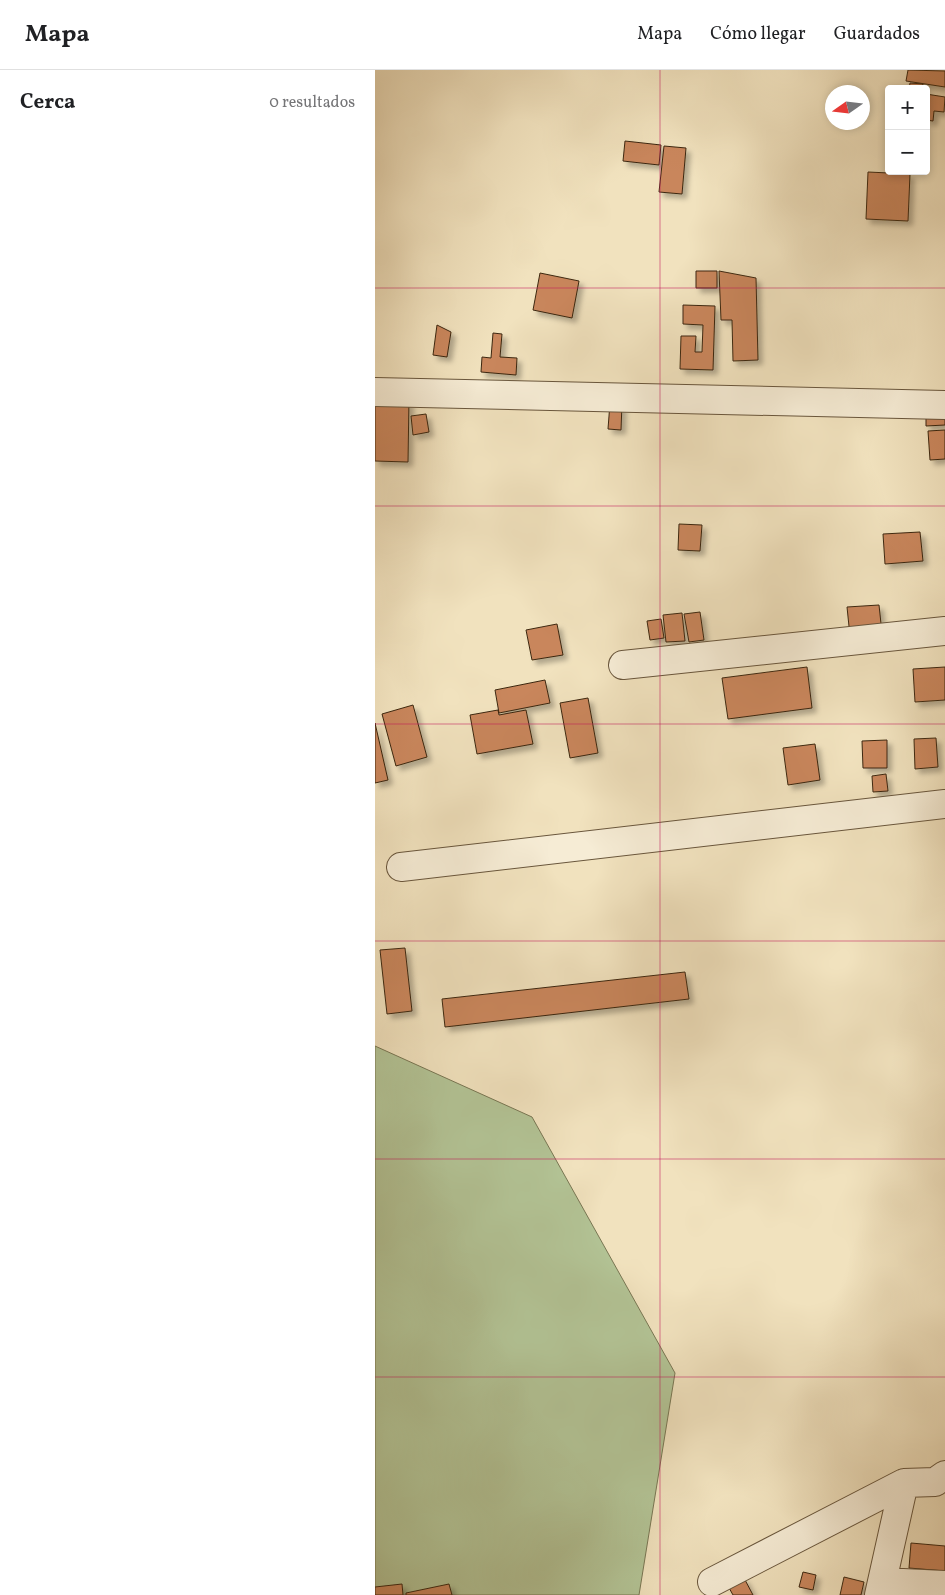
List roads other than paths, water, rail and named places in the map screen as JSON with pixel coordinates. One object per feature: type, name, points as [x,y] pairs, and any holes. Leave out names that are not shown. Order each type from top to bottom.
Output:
[{"type":"street","points":[[375,392],[945,405]]},
{"type":"street","points":[[623,665],[945,631]]},
{"type":"street","points":[[401,867],[945,804]]},
{"type":"street","points":[[712,1582],[904,1483],[935,1482],[945,1475]]},
{"type":"street","points":[[904,1483],[881,1588],[945,1585]]}]
